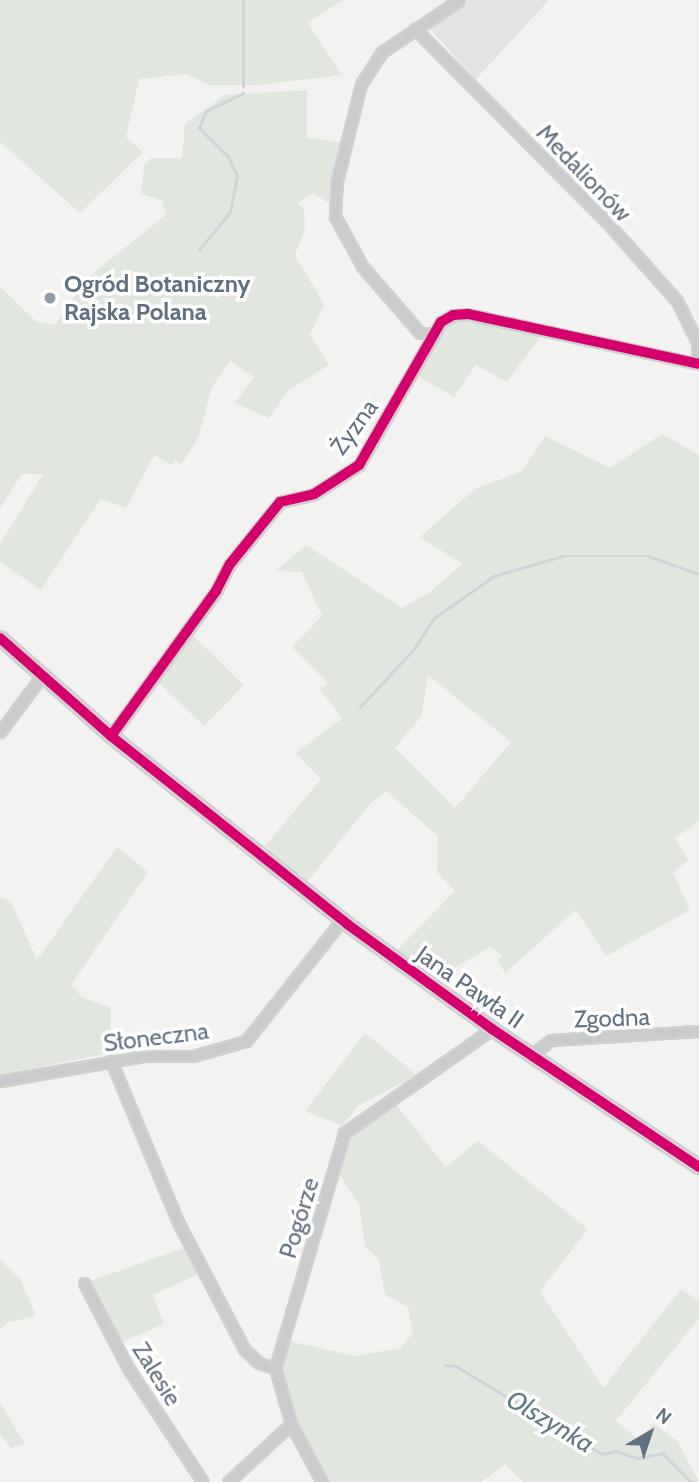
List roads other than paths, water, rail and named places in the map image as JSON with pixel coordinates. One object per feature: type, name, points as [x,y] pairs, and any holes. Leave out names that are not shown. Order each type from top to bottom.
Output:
[{"type":"street","points":[[434,333],[420,333],[380,287],[344,237],[335,216],[337,181],[361,84],[382,52],[459,0]]},
{"type":"street","name":"Medalionów","points":[[415,29],[605,220],[677,302],[697,342],[698,363]]},
{"type":"street","name":"Żyzna","points":[[111,736],[216,591],[230,564],[279,502],[314,494],[359,465],[384,428],[434,333],[453,315],[468,314],[681,362],[698,363]]},
{"type":"street","points":[[0,638],[111,736]]},
{"type":"street","points":[[0,732],[43,674]]},
{"type":"street","name":"Jana Pawła II","points":[[111,736],[342,920],[492,1029],[699,1167]]},
{"type":"street","name":"Słoneczna","points":[[0,1081],[111,1061],[194,1056],[246,1041],[342,920]]},
{"type":"street","name":"Pogórze","points":[[275,1368],[344,1132],[492,1029]]},
{"type":"street","name":"Zgodna","points":[[531,1055],[551,1040],[699,1031]]},
{"type":"street","points":[[111,1061],[178,1222],[244,1349],[258,1363],[275,1368],[291,1424],[322,1482]]},
{"type":"street","name":"Zalesie","points":[[84,1283],[128,1368],[203,1482]]},
{"type":"street","points":[[228,1482],[266,1443],[291,1424]]},
{"type":"waterway","points":[[243,0],[243,87]]},
{"type":"waterway","points":[[199,250],[230,212],[237,176],[228,157],[199,128],[206,111],[243,93]]},
{"type":"waterway","points":[[360,707],[414,649],[434,618],[494,576],[563,556],[648,556],[699,574]]},
{"type":"waterway","name":"Olszynka","points":[[445,1365],[456,1366],[602,1454],[616,1451],[638,1458],[663,1453],[691,1482]]},
{"type":"place","name":"Ogród Botaniczny Rajska Polana","points":[[50,298]]}]
